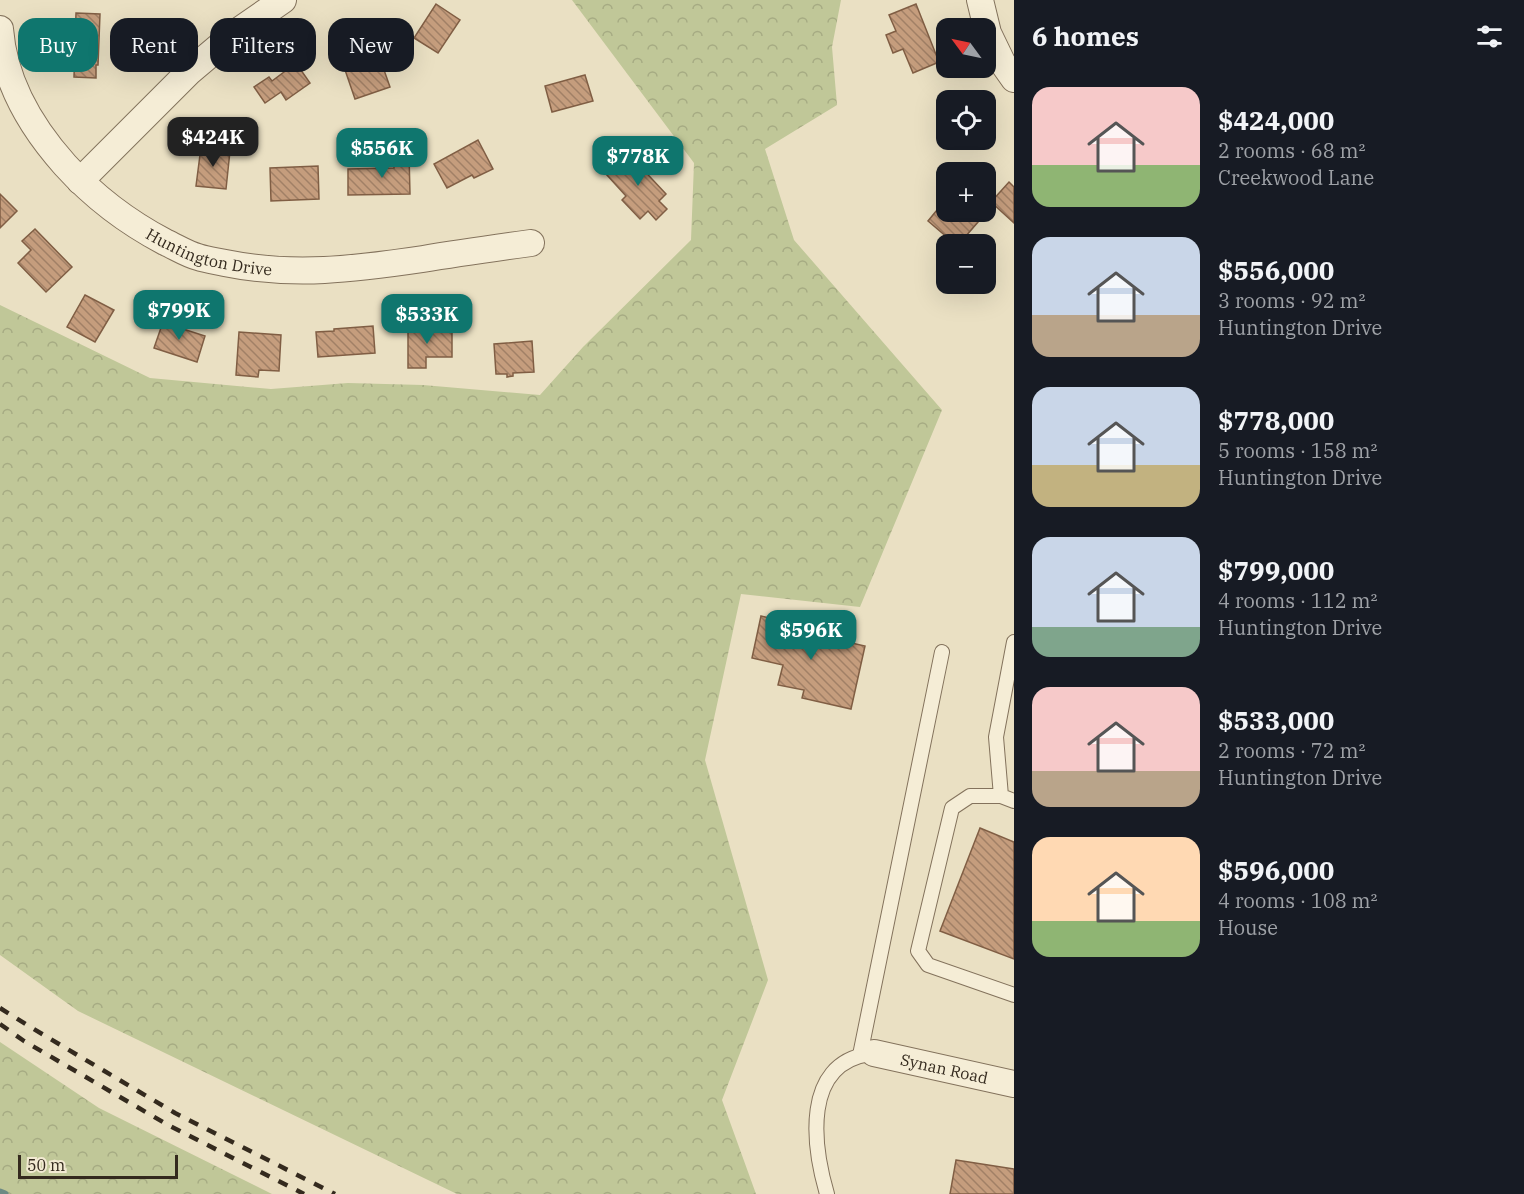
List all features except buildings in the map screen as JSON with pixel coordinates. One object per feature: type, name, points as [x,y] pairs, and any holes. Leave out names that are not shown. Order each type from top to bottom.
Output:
[{"type":"street","points":[[80,181],[189,72],[234,34],[283,0]]},
{"type":"street","points":[[980,0],[988,33],[1002,62],[1014,79]]},
{"type":"street","name":"Huntington Drive","points":[[0,29],[8,73],[15,90],[31,119],[54,152],[80,181],[113,210],[147,232],[198,257],[244,267],[291,271],[339,270],[531,243]]},
{"type":"street","name":"Synan Road","points":[[867,1054],[1014,1084]]},
{"type":"lane","points":[[1014,642],[996,737],[1007,798],[970,796],[952,808],[918,951],[928,965],[1014,995]]},
{"type":"lane","points":[[827,1194],[817,1143],[817,1106],[822,1089],[832,1074],[848,1060],[867,1054],[942,652]]},
{"type":"green space","points":[[572,0],[841,0],[832,47],[837,105],[765,149],[794,240],[942,410],[860,607],[741,594],[705,760],[768,980],[722,1100],[756,1194],[457,1194],[78,1011],[0,955],[0,305],[150,378],[271,389],[348,383],[423,385],[540,395],[583,347],[691,240],[694,163]]},
{"type":"green space","points":[[0,1042],[99,1108],[272,1194],[0,1194]]},
{"type":"waterway","points":[[0,1192],[5,1194]]},
{"type":"railway","points":[[0,1008],[175,1113],[335,1194]]},
{"type":"railway","points":[[0,1024],[24,1041],[168,1125],[304,1194]]}]
